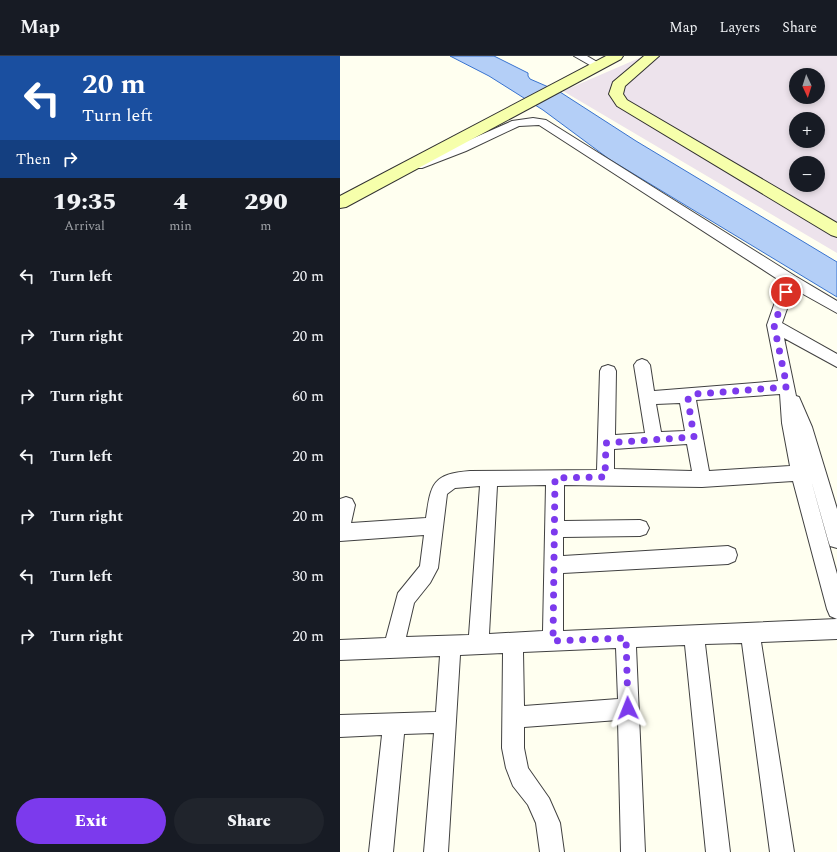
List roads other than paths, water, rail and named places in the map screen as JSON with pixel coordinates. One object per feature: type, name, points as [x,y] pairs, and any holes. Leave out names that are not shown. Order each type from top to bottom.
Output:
[{"type":"street","points":[[396,174],[435,146],[556,79],[593,60],[616,56]]},
{"type":"street","points":[[652,56],[618,85],[616,94],[622,103],[837,231]]},
{"type":"street","points":[[340,203],[574,80],[593,60]]},
{"type":"street","points":[[396,174],[462,148],[516,122],[542,122],[790,280],[837,308]]},
{"type":"street","points":[[790,280],[774,325],[787,387],[790,423],[837,540]]},
{"type":"street","points":[[774,325],[837,361]]},
{"type":"street","points":[[642,365],[654,440]]},
{"type":"street","points":[[605,477],[608,371]]},
{"type":"street","points":[[648,398],[689,396],[696,394],[787,387]]},
{"type":"street","points":[[689,396],[688,400],[702,479]]},
{"type":"street","points":[[606,443],[694,437]]},
{"type":"street","points":[[394,648],[405,600],[408,594],[426,575],[429,568],[434,526],[441,487],[448,482],[458,480],[489,479],[605,477],[702,479],[809,472]]},
{"type":"street","points":[[809,472],[837,609]]},
{"type":"street","points":[[553,641],[555,478]]},
{"type":"street","points":[[478,644],[489,479]]},
{"type":"street","points":[[346,505],[340,532],[434,526]]},
{"type":"street","points":[[554,529],[640,528]]},
{"type":"street","points":[[554,565],[728,556]]},
{"type":"street","points":[[340,650],[837,629]]},
{"type":"street","points":[[750,632],[782,852]]},
{"type":"street","points":[[694,635],[718,852]]},
{"type":"street","points":[[626,638],[634,852]]},
{"type":"street","points":[[514,642],[513,748],[517,768],[521,778],[536,797],[548,823],[552,852]]},
{"type":"street","points":[[436,852],[451,645]]},
{"type":"street","points":[[514,717],[628,708]]},
{"type":"street","points":[[340,726],[445,722]]},
{"type":"street","points":[[381,852],[394,724]]},
{"type":"water","points":[[450,56],[494,56],[528,73],[530,79],[560,92],[636,141],[837,262],[837,297],[609,159],[543,110],[489,76]]}]
